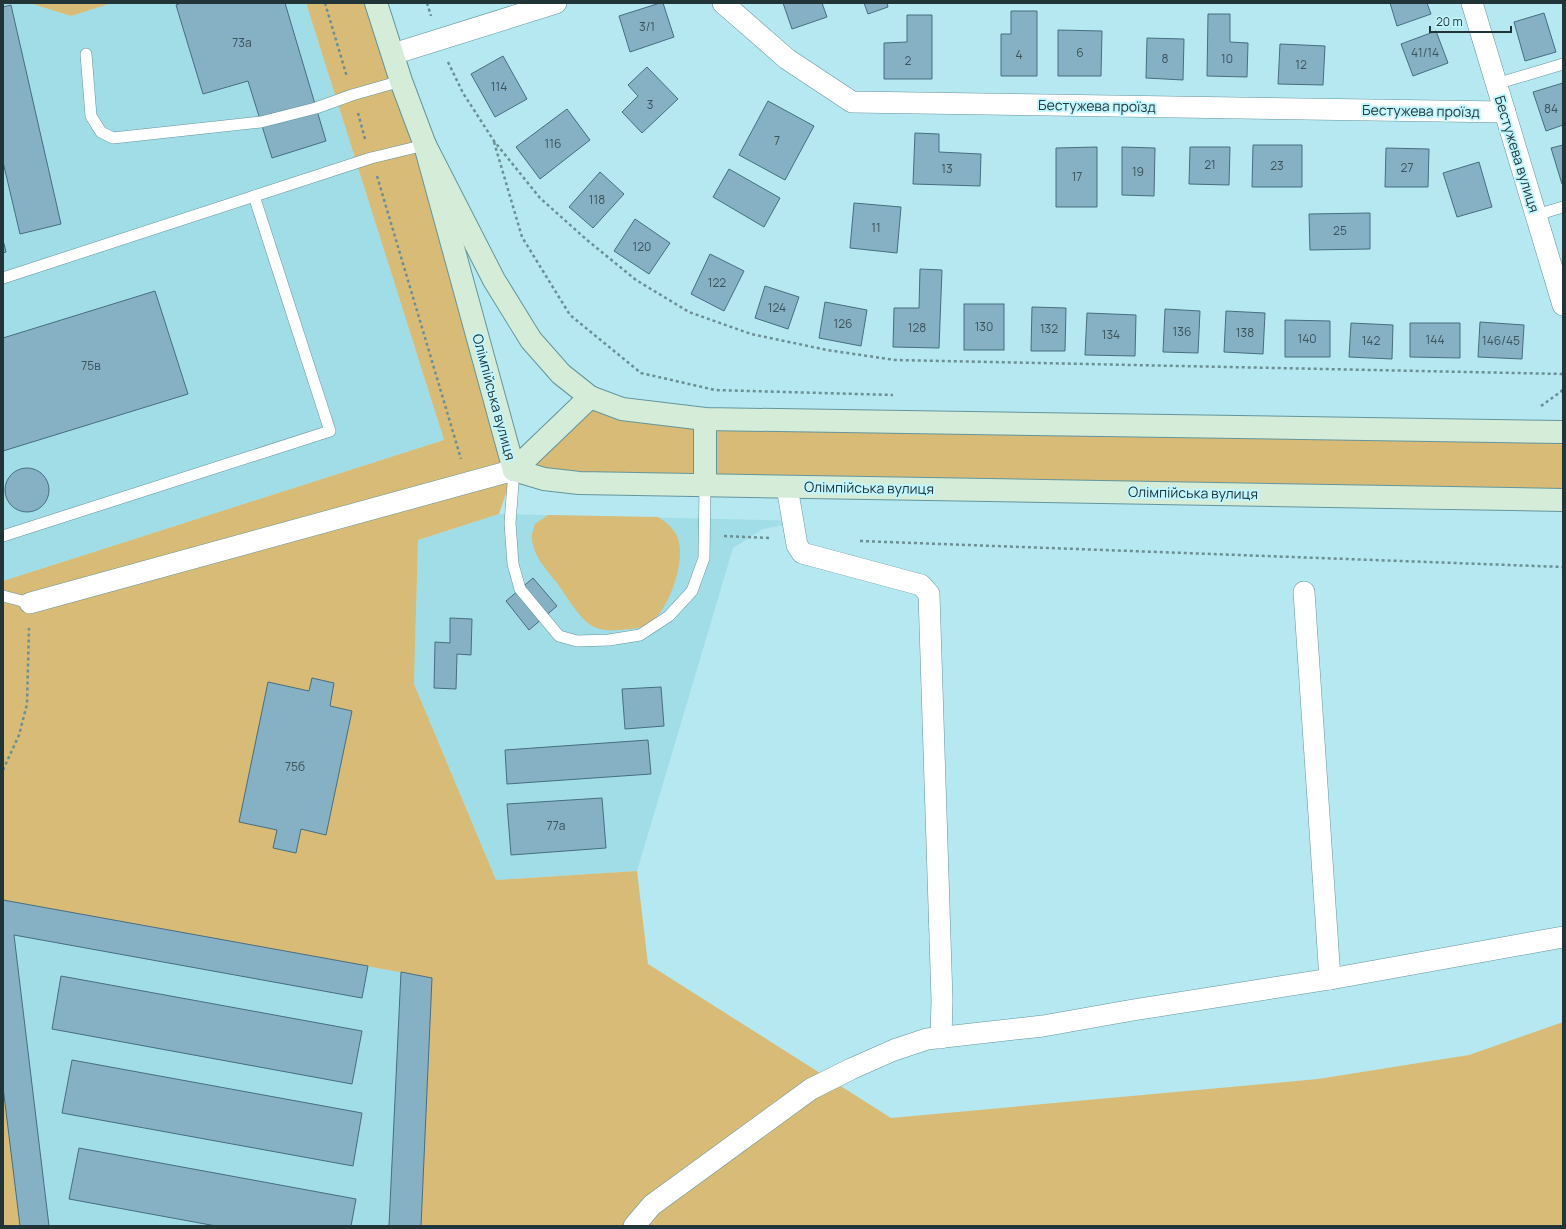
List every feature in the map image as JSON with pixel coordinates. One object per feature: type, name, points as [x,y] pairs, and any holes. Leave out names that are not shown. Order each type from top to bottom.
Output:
[{"type":"main road","name":"Олімпійська вулиця","points":[[376,3],[401,81],[425,145],[514,470],[544,479],[580,483],[1563,500]]},
{"type":"main road","name":"Олімпійська вулиця","points":[[425,145],[494,280],[531,340],[561,374],[590,397],[622,409],[705,419],[1563,432]]},
{"type":"main road","points":[[514,470],[590,397]]},
{"type":"main road","points":[[705,419],[705,485]]},
{"type":"street","points":[[393,54],[556,3]]},
{"type":"street","name":"Бестужева проїзд","points":[[723,3],[787,59],[852,102],[1505,112]]},
{"type":"street","name":"Бестужева вулиця","points":[[1472,3],[1563,306]]},
{"type":"street","points":[[30,603],[469,484],[514,470]]},
{"type":"street","points":[[787,487],[796,539],[802,553],[921,585],[929,594],[942,1000],[941,1038]]},
{"type":"street","points":[[1304,592],[1330,979]]},
{"type":"street","points":[[634,1226],[652,1205],[811,1089],[894,1050],[927,1039],[1044,1026],[1133,1010],[1330,979],[1563,937]]},
{"type":"lane","points":[[86,54],[92,116],[101,132],[113,138],[261,122],[316,108],[352,95],[401,81]]},
{"type":"lane","points":[[1496,84],[1563,64]]},
{"type":"lane","points":[[3,278],[371,158],[425,145]]},
{"type":"lane","points":[[3,536],[330,431],[254,196]]},
{"type":"lane","points":[[1536,216],[1563,207]]},
{"type":"lane","points":[[514,470],[511,513],[513,564],[520,589],[559,636],[577,641],[609,640],[640,635],[669,616],[692,591],[704,558],[705,485]]},
{"type":"lane","points":[[3,596],[30,603]]},
{"type":"path","points":[[325,3],[469,484]]},
{"type":"path","points":[[438,41],[463,93],[494,141],[540,198],[587,240],[636,280],[688,312],[751,334],[827,350],[895,360],[1563,374]]},
{"type":"path","points":[[494,141],[522,237],[570,315],[641,373],[715,390],[898,395]]},
{"type":"path","points":[[1536,410],[1563,390]]},
{"type":"path","points":[[704,536],[796,539]]},
{"type":"path","points":[[852,541],[1563,567]]},
{"type":"path","points":[[3,770],[19,735],[27,704],[30,603]]},
{"type":"shaded area","points":[[3,3],[29,3],[71,16],[112,3],[306,3],[444,440],[3,581]]},
{"type":"shaded area","points":[[29,3],[112,3],[71,16]]},
{"type":"shaded area","points":[[306,3],[378,3],[514,470],[499,514],[418,540],[414,684],[496,880],[637,871],[648,964],[891,1118],[1318,1079],[1469,1055],[1563,1022],[1563,1226],[421,1226],[432,978],[3,900],[3,581],[444,440]]},
{"type":"shaded area","points":[[590,397],[622,409],[1563,432],[1563,500],[514,470]]},
{"type":"shaded area","points":[[499,514],[805,521],[763,529],[733,548],[637,871],[496,880],[414,684],[418,540]]},
{"type":"shaded area","points":[[548,515],[658,517],[670,526],[677,535],[680,549],[680,560],[678,572],[670,596],[658,616],[651,623],[644,626],[619,630],[603,630],[596,628],[584,620],[545,568],[535,551],[532,533],[535,524]]},
{"type":"shaded area","points":[[3,900],[432,978],[421,1226],[20,1226],[3,1087]]},
{"type":"shaded area","points":[[3,1087],[20,1226],[3,1226]]},
{"type":"building","points":[[181,3],[285,3],[326,141],[272,158],[248,81],[203,94],[176,5]]},
{"type":"building","points":[[663,3],[674,37],[630,52],[619,16]]},
{"type":"building","points":[[783,3],[822,3],[827,17],[792,29]]},
{"type":"building","points":[[864,3],[887,3],[888,7],[868,14]]},
{"type":"building","points":[[1390,3],[1427,3],[1431,14],[1397,26]]},
{"type":"building","points":[[11,5],[61,224],[20,234],[3,162],[3,7]]},
{"type":"building","points":[[1011,11],[1037,11],[1037,76],[1001,76],[1001,34],[1011,34]]},
{"type":"building","points":[[1544,13],[1556,52],[1525,61],[1514,22]]},
{"type":"building","points":[[1208,14],[1230,14],[1230,42],[1248,43],[1247,77],[1207,76]]},
{"type":"building","points":[[907,15],[932,15],[932,79],[884,79],[884,43],[907,42]]},
{"type":"building","points":[[1058,30],[1102,31],[1101,76],[1058,76]]},
{"type":"building","points":[[1436,31],[1448,63],[1413,76],[1401,44]]},
{"type":"building","points":[[1147,38],[1184,39],[1183,80],[1146,78]]},
{"type":"building","points":[[1280,44],[1325,46],[1323,85],[1278,84]]},
{"type":"building","points":[[503,56],[527,99],[495,117],[471,74]]},
{"type":"building","points":[[647,67],[678,99],[642,133],[622,112],[638,96],[628,85]]},
{"type":"building","points":[[1563,83],[1563,125],[1546,131],[1533,92]]},
{"type":"building","points":[[768,101],[814,126],[785,180],[739,155]]},
{"type":"building","points":[[567,109],[590,140],[540,179],[516,147]]},
{"type":"building","points":[[915,133],[939,134],[939,152],[981,154],[980,186],[913,184]]},
{"type":"building","points":[[1253,145],[1302,145],[1302,187],[1252,187]]},
{"type":"building","points":[[1563,145],[1563,183],[1562,184],[1551,148]]},
{"type":"building","points":[[1097,147],[1097,207],[1056,207],[1056,148]]},
{"type":"building","points":[[1122,147],[1155,148],[1154,196],[1122,195]]},
{"type":"building","points":[[1190,147],[1230,147],[1229,185],[1189,184]]},
{"type":"building","points":[[1386,148],[1429,149],[1428,187],[1385,187]]},
{"type":"building","points":[[1479,162],[1492,207],[1457,217],[1443,173]]},
{"type":"building","points":[[729,169],[780,198],[764,227],[713,197]]},
{"type":"building","points":[[600,172],[624,194],[593,228],[569,207]]},
{"type":"building","points":[[854,203],[901,207],[897,253],[850,248]]},
{"type":"building","points":[[1370,213],[1370,249],[1310,250],[1309,214]]},
{"type":"building","points":[[635,219],[670,243],[649,274],[614,251]]},
{"type":"building","points":[[3,240],[6,252],[3,253]]},
{"type":"building","points":[[710,254],[744,271],[724,311],[691,294]]},
{"type":"building","points":[[920,269],[942,270],[939,348],[893,347],[894,308],[919,308]]},
{"type":"building","points":[[765,286],[799,297],[788,329],[755,318]]},
{"type":"building","points":[[155,291],[188,394],[3,451],[3,338]]},
{"type":"building","points":[[825,302],[867,310],[861,346],[819,338]]},
{"type":"building","points":[[964,304],[1004,304],[1004,350],[964,350]]},
{"type":"building","points":[[1032,307],[1066,308],[1065,351],[1031,351]]},
{"type":"building","points":[[1165,309],[1200,311],[1198,353],[1163,352]]},
{"type":"building","points":[[1226,311],[1265,313],[1263,354],[1224,352]]},
{"type":"building","points":[[1087,313],[1136,315],[1135,356],[1085,355]]},
{"type":"building","points":[[1285,320],[1330,321],[1330,357],[1285,357]]},
{"type":"building","points":[[1480,322],[1524,325],[1522,359],[1478,357]]},
{"type":"building","points":[[1351,323],[1393,325],[1392,359],[1349,357]]},
{"type":"building","points":[[1410,323],[1460,323],[1460,358],[1410,357]]},
{"type":"building","points":[[27,468],[39,472],[45,478],[49,490],[45,502],[39,508],[27,512],[15,508],[9,502],[5,490],[9,478],[15,472]]},
{"type":"building","points":[[533,578],[557,606],[529,630],[506,601]]},
{"type":"building","points":[[450,618],[472,619],[471,655],[457,654],[456,689],[434,688],[435,642],[450,643]]},
{"type":"building","points":[[312,678],[334,683],[330,706],[352,711],[326,835],[301,829],[296,853],[273,848],[277,830],[239,822],[268,682],[309,691]]},
{"type":"building","points":[[661,687],[664,726],[625,729],[622,689]]},
{"type":"building","points":[[648,740],[651,774],[507,784],[505,750]]},
{"type":"building","points":[[602,798],[606,848],[511,855],[507,804]]},
{"type":"building","points":[[3,900],[368,966],[362,998],[14,935],[49,1226],[20,1226],[3,1087]]},
{"type":"building","points":[[401,972],[432,978],[421,1226],[389,1226]]},
{"type":"building","points":[[61,976],[362,1031],[352,1084],[52,1029]]},
{"type":"building","points":[[72,1060],[362,1113],[353,1166],[62,1113]]},
{"type":"building","points":[[79,1148],[356,1199],[351,1226],[216,1226],[69,1199]]}]
